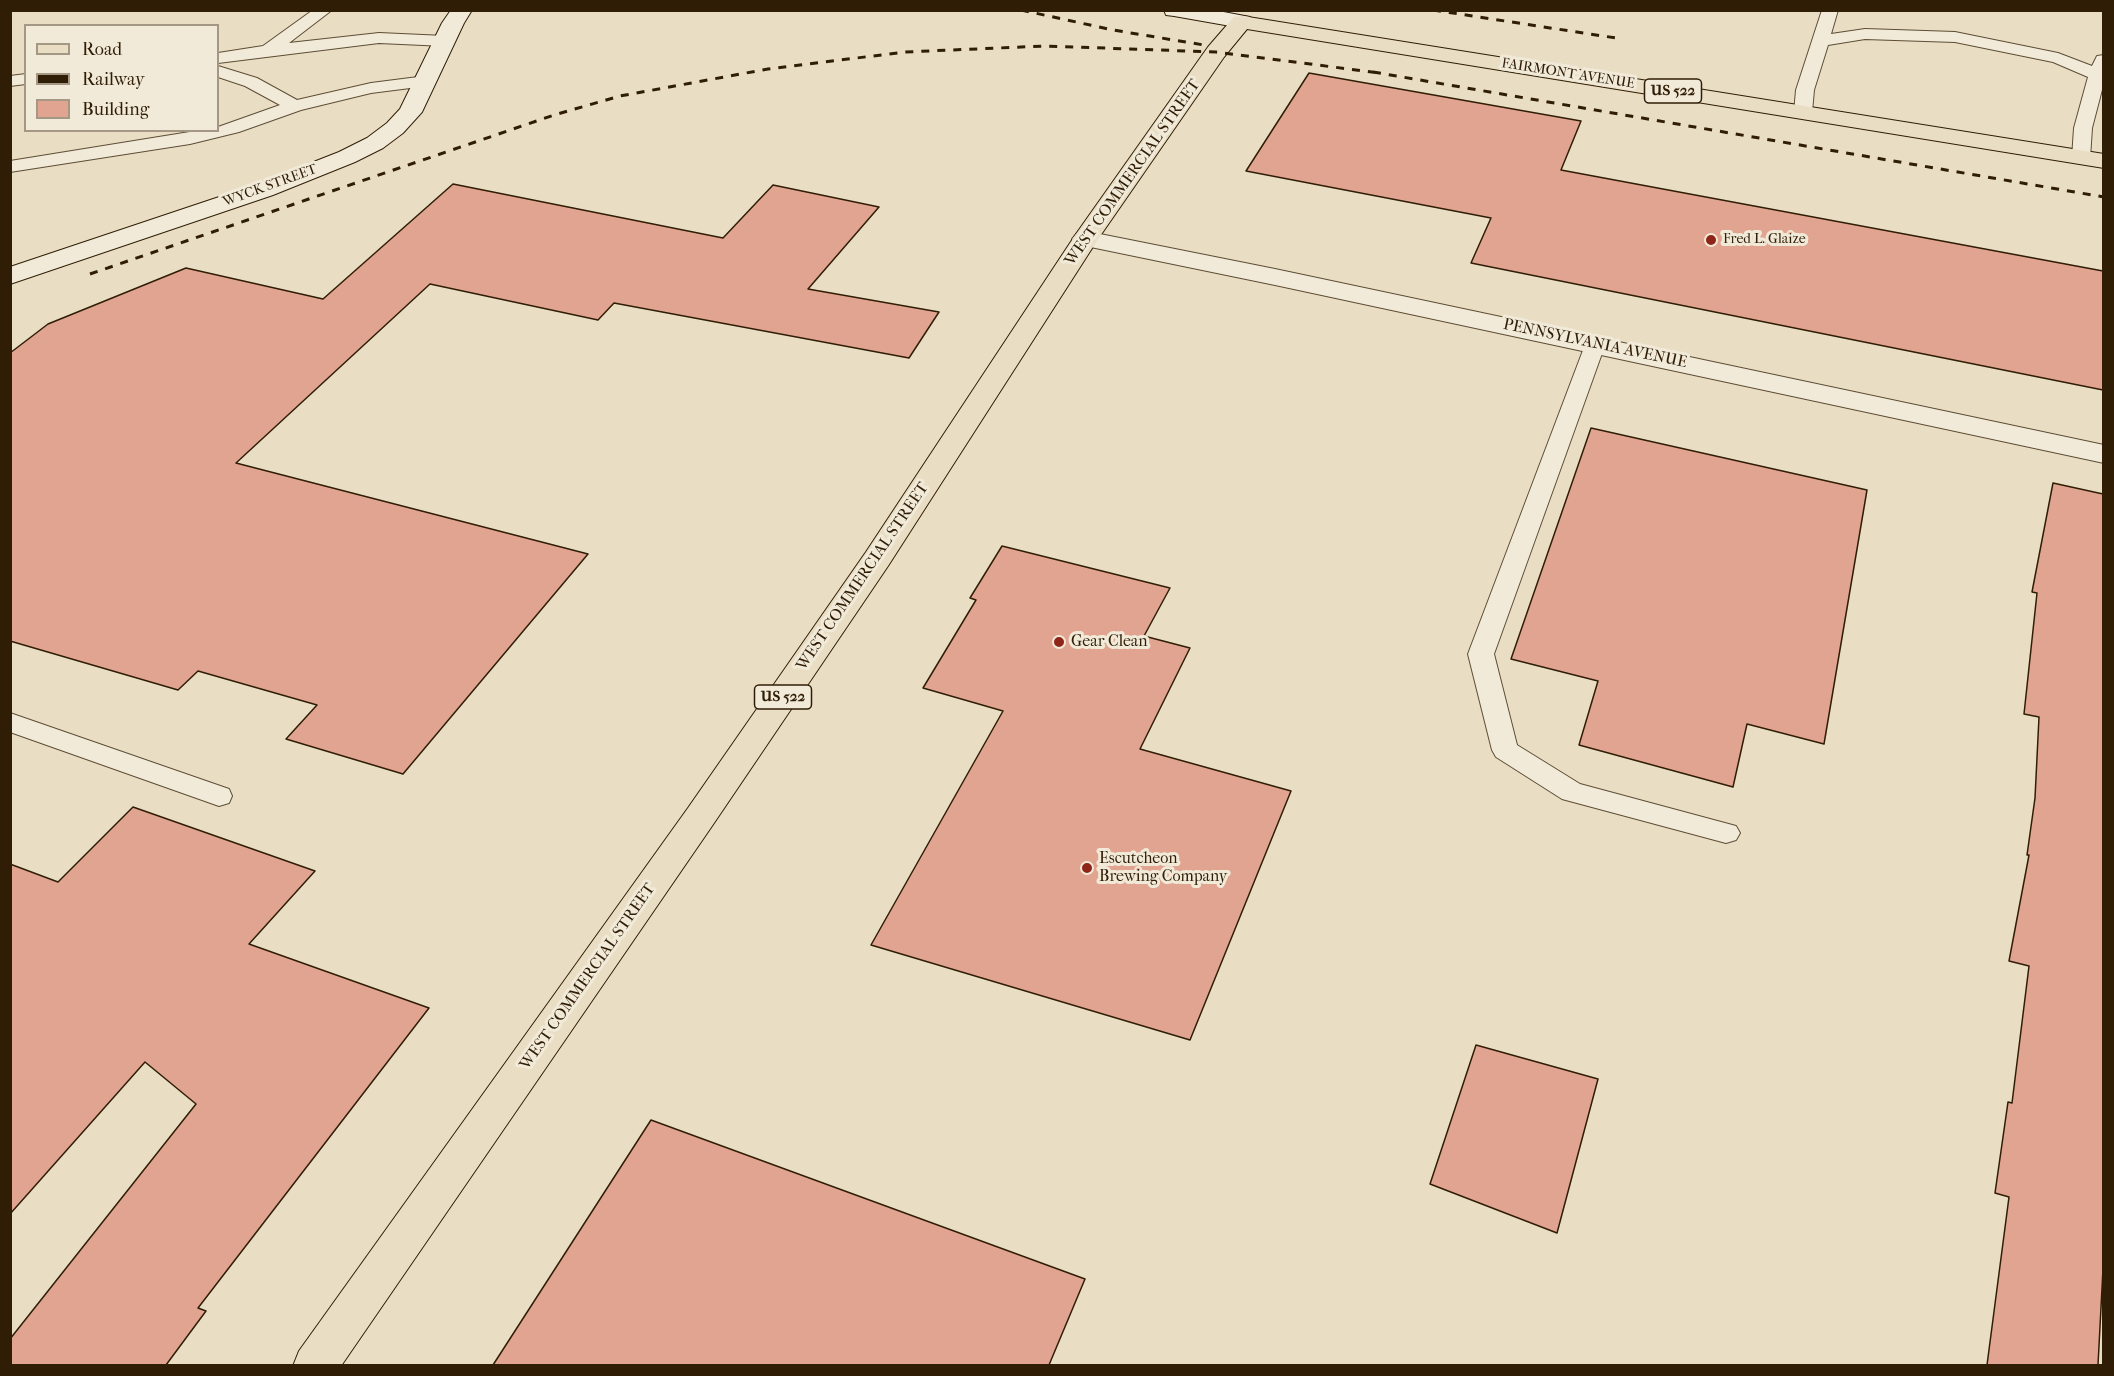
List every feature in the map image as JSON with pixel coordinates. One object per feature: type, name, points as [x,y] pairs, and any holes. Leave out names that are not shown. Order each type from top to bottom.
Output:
[{"type":"main road","name":"FAIRMONT AVENUE","points":[[1242,22],[2103,161]]},
{"type":"main road","name":"WEST COMMERCIAL STREET","points":[[315,1365],[700,817],[877,559],[1085,239],[1216,52],[1242,22]]},
{"type":"street","name":"WYCK STREET","points":[[10,276],[264,190],[347,158],[395,128],[410,112],[453,23],[462,10]]},
{"type":"street","name":"FAIRMONT AVENUE","points":[[1174,10],[1242,22]]},
{"type":"street","name":"PENNSYLVANIA AVENUE","points":[[1085,239],[2103,454]]},
{"type":"lane","points":[[267,50],[324,10]]},
{"type":"lane","points":[[1803,112],[1805,90],[1830,10]]},
{"type":"lane","points":[[1820,41],[1865,34],[1955,37],[2100,67],[2083,128],[2081,158]]},
{"type":"lane","points":[[219,58],[267,50],[379,38],[445,41]]},
{"type":"lane","points":[[219,71],[251,82],[295,106]]},
{"type":"lane","points":[[219,132],[295,106],[371,88],[426,81]]},
{"type":"lane","points":[[10,167],[190,139],[217,132]]},
{"type":"lane","points":[[1595,345],[1481,654],[1505,750],[1572,792],[1725,833]]},
{"type":"lane","points":[[10,722],[219,796]]},
{"type":"building","name":"Fred L. Glaize","points":[[1309,73],[1581,121],[1561,170],[2103,271],[2103,390],[1471,263],[1491,218],[1246,171]]},
{"type":"building","points":[[453,184],[723,238],[773,185],[879,207],[808,289],[939,312],[909,358],[614,303],[598,320],[430,284],[236,463],[588,554],[403,774],[286,739],[317,705],[198,671],[178,690],[10,641],[10,353],[48,324],[186,268],[323,299]]},
{"type":"building","points":[[1591,428],[1867,490],[1824,744],[1747,724],[1733,787],[1579,745],[1598,681],[1511,659]]},
{"type":"building","points":[[2053,483],[2103,494],[2103,1269],[2098,1365],[1987,1365],[2009,1197],[1995,1193],[2008,1102],[2012,1103],[2029,966],[2009,961],[2029,855],[2027,855],[2035,798],[2039,717],[2024,714],[2037,593],[2032,592]]},
{"type":"building","name":"Escutcheon Brewing Company","points":[[1002,546],[1170,588],[1144,636],[1190,648],[1140,749],[1291,791],[1190,1040],[871,945],[1003,711],[923,688],[976,600],[970,598]]},
{"type":"building","points":[[133,807],[315,871],[249,944],[429,1008],[198,1308],[206,1311],[166,1365],[10,1365],[10,1339],[196,1104],[145,1062],[10,1214],[10,864],[58,882]]},
{"type":"building","points":[[1476,1045],[1598,1079],[1557,1233],[1430,1184]]},
{"type":"building","points":[[651,1120],[1085,1279],[1049,1365],[493,1365]]},
{"type":"railway","points":[[1021,10],[1113,30],[1204,45]]},
{"type":"railway","points":[[1433,10],[1616,38]]},
{"type":"railway","points":[[90,274],[554,115],[620,96],[768,69],[905,52],[1045,46],[1216,52],[1375,72]]},
{"type":"railway","points":[[1375,72],[1380,73]]},
{"type":"railway","points":[[1375,72],[2104,197]]},
{"type":"place","name":"Fred L. Glaize","points":[[1711,240]]},
{"type":"place","name":"Gear Clean","points":[[1059,642]]},
{"type":"place","name":"Escutcheon Brewing Company","points":[[1087,868]]}]
